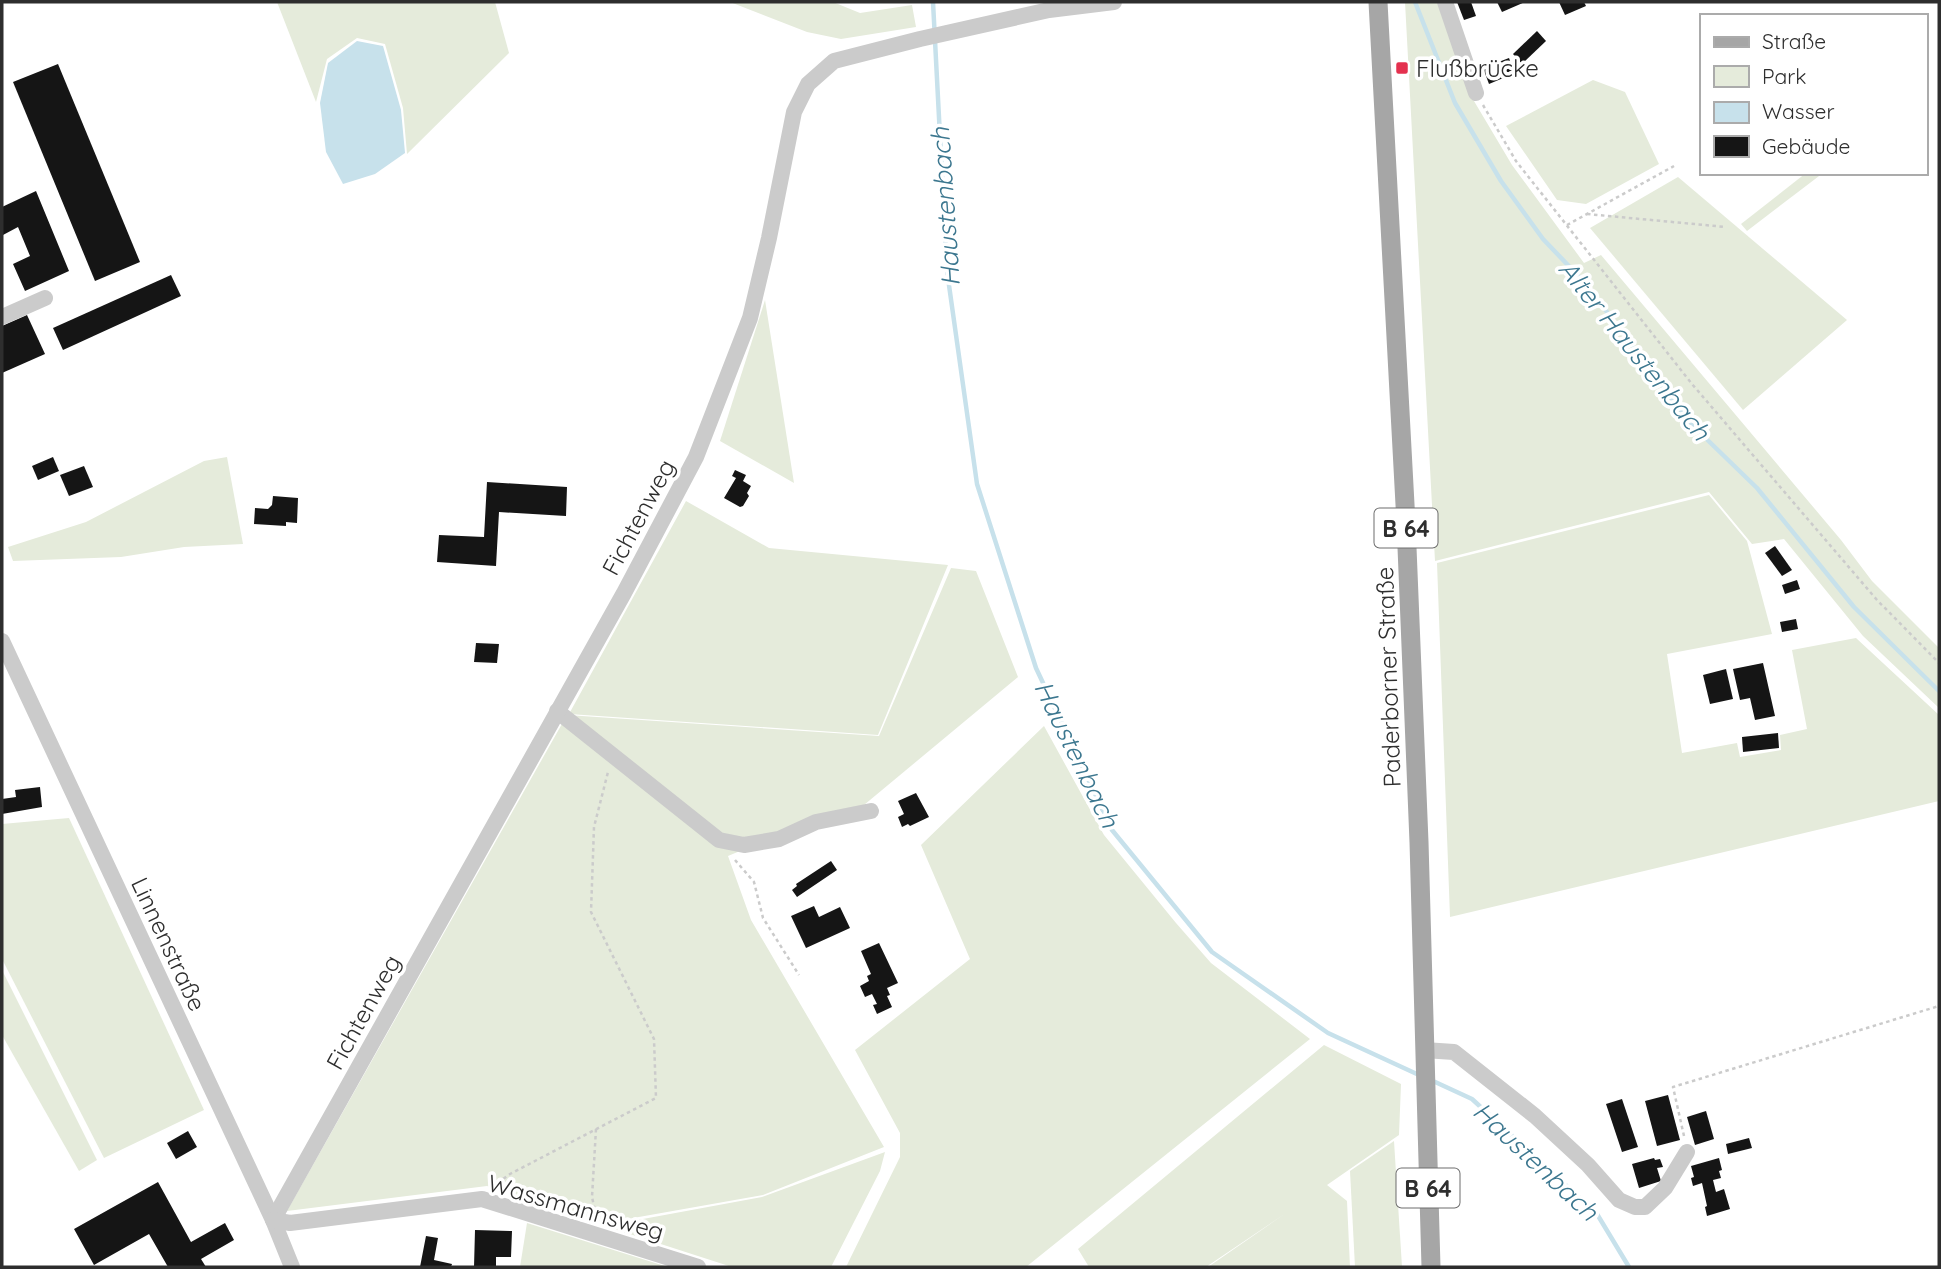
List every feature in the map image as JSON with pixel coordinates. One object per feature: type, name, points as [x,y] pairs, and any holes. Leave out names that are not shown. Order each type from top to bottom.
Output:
[{"type":"main road","name":"Paderborner Straße","points":[[1378,2],[1406,523],[1419,842],[1431,1267]]},
{"type":"street","name":"Fichtenweg","points":[[273,1220],[624,593],[695,457],[750,318],[794,112],[808,84],[834,61],[1049,10],[1114,2]]},
{"type":"street","points":[[1445,2],[1476,93]]},
{"type":"street","points":[[2,317],[45,298]]},
{"type":"street","name":"Linnenstraße","points":[[2,642],[273,1220],[292,1267]]},
{"type":"street","points":[[556,711],[719,840],[744,845],[779,839],[816,822],[871,811]]},
{"type":"street","points":[[1424,1052],[1454,1052],[1535,1116],[1588,1165],[1619,1200],[1635,1207],[1645,1207],[1665,1188],[1687,1152]]},
{"type":"street","name":"Wassmannsweg","points":[[273,1220],[289,1223],[482,1199],[698,1267]]},
{"type":"path","points":[[1476,93],[1516,161],[1692,384],[1877,600],[1939,663]]},
{"type":"path","points":[[1567,225],[1674,166]]},
{"type":"path","points":[[1587,214],[1726,227]]},
{"type":"path","points":[[472,1200],[510,1174],[656,1098],[654,1039],[591,912],[594,827],[608,771],[617,759]]},
{"type":"path","points":[[719,840],[754,882],[763,918],[799,975]]},
{"type":"path","points":[[1687,1152],[1672,1087],[1939,1006]]},
{"type":"path","points":[[596,1129],[592,1197],[601,1236]]},
{"type":"green space","points":[[277,2],[495,2],[509,53],[407,154],[403,108],[385,44],[357,38],[327,59],[316,102]]},
{"type":"green space","points":[[730,2],[833,2],[860,13],[912,5],[916,27],[841,39],[807,32]]},
{"type":"green space","points":[[1405,2],[1437,2],[1471,96],[1512,165],[1584,263],[1601,255],[1841,540],[1872,581],[1939,648],[1939,708],[1863,636],[1784,539],[1752,544],[1709,492],[1435,561]]},
{"type":"green space","points":[[1593,80],[1625,92],[1659,164],[1586,204],[1557,200],[1506,126]]},
{"type":"green space","points":[[1803,175],[1820,175],[1747,231],[1741,224]]},
{"type":"green space","points":[[1678,177],[1847,320],[1743,410],[1590,228]]},
{"type":"green space","points":[[765,300],[794,483],[720,441]]},
{"type":"green space","points":[[227,457],[243,544],[184,547],[121,557],[13,561],[8,547],[86,522],[204,461]]},
{"type":"green space","points":[[1709,495],[1747,541],[1772,634],[1667,654],[1682,753],[1737,743],[1740,757],[1781,750],[1780,735],[1807,729],[1792,650],[1856,638],[1939,715],[1939,801],[1450,917],[1437,563]]},
{"type":"green space","points":[[686,501],[769,548],[948,565],[878,735],[569,714]]},
{"type":"green space","points":[[951,568],[976,571],[1018,677],[864,805],[814,820],[728,856],[751,920],[884,1147],[763,1195],[605,1223],[487,1186],[287,1211],[567,715],[879,736]]},
{"type":"green space","points":[[1044,726],[1104,835],[1176,923],[1211,963],[1310,1039],[1026,1267],[846,1267],[900,1157],[900,1133],[855,1050],[970,959],[921,845]]},
{"type":"green space","points":[[69,818],[204,1110],[104,1158],[2,959],[2,824]]},
{"type":"green space","points":[[2,970],[97,1160],[79,1171],[2,1035]]},
{"type":"green space","points":[[1324,1045],[1401,1084],[1399,1135],[1327,1185],[1347,1201],[1350,1267],[1208,1267],[1286,1213],[1206,1267],[1089,1267],[1078,1249]]},
{"type":"green space","points":[[1394,1141],[1402,1267],[1355,1267],[1350,1171]]},
{"type":"green space","points":[[885,1152],[880,1171],[831,1267],[732,1267],[605,1226],[762,1197]]},
{"type":"green space","points":[[527,1223],[668,1267],[520,1267]]},
{"type":"water","points":[[357,41],[383,46],[401,110],[405,153],[375,174],[343,184],[326,152],[320,103],[328,63]]},
{"type":"building","points":[[1457,2],[1471,2],[1476,16],[1464,20]]},
{"type":"building","points":[[1497,2],[1525,2],[1502,12]]},
{"type":"building","points":[[1559,2],[1584,2],[1586,6],[1565,15]]},
{"type":"building","points":[[1537,31],[1546,41],[1522,64],[1513,54]]},
{"type":"building","points":[[1509,58],[1514,72],[1489,84],[1483,68]]},
{"type":"building","points":[[58,64],[140,262],[95,281],[13,82]]},
{"type":"building","points":[[36,191],[69,271],[25,291],[13,264],[30,256],[18,227],[3,235],[2,207]]},
{"type":"building","points":[[171,275],[181,296],[63,350],[53,328]]},
{"type":"building","points":[[27,315],[45,354],[2,373],[2,326]]},
{"type":"building","points":[[53,457],[59,471],[38,480],[32,466]]},
{"type":"building","points":[[84,466],[93,487],[69,496],[60,475]]},
{"type":"building","points":[[735,470],[746,475],[743,481],[751,486],[747,493],[749,496],[740,507],[724,498],[736,478],[732,476]]},
{"type":"building","points":[[487,482],[567,487],[566,516],[499,512],[496,566],[437,562],[439,535],[484,537]]},
{"type":"building","points":[[273,496],[298,498],[297,523],[286,522],[286,526],[254,524],[255,508],[268,509],[272,505]]},
{"type":"building","points":[[1775,546],[1792,570],[1782,576],[1765,553]]},
{"type":"building","points":[[1797,580],[1800,589],[1785,594],[1782,585]]},
{"type":"building","points":[[1796,619],[1798,629],[1782,632],[1780,622]]},
{"type":"building","points":[[476,643],[499,644],[497,663],[474,662]]},
{"type":"building","points":[[1763,663],[1775,716],[1755,720],[1750,698],[1740,700],[1733,669]]},
{"type":"building","points":[[1726,669],[1733,699],[1710,704],[1703,675]]},
{"type":"building","points":[[1778,733],[1779,748],[1743,752],[1742,737]]},
{"type":"building","points":[[40,787],[42,807],[2,814],[2,799],[16,797],[15,790]]},
{"type":"building","points":[[916,793],[929,817],[902,827],[898,817],[904,814],[898,801]]},
{"type":"building","points":[[831,861],[837,870],[797,897],[792,890],[796,884]]},
{"type":"building","points":[[814,906],[819,917],[840,907],[850,928],[806,948],[791,916]]},
{"type":"building","points":[[879,943],[898,983],[887,988],[892,1007],[877,1014],[873,1005],[877,1004],[872,994],[865,997],[860,986],[869,981],[867,976],[871,974],[861,951]]},
{"type":"building","points":[[1668,1095],[1680,1140],[1657,1146],[1645,1101]]},
{"type":"building","points":[[1622,1099],[1638,1147],[1622,1152],[1606,1104]]},
{"type":"building","points":[[1706,1111],[1714,1139],[1695,1145],[1687,1117]]},
{"type":"building","points":[[188,1131],[197,1147],[176,1159],[167,1143]]},
{"type":"building","points":[[1749,1138],[1752,1148],[1728,1154],[1726,1144]]},
{"type":"building","points":[[1719,1158],[1721,1178],[1713,1180],[1716,1192],[1724,1189],[1730,1209],[1707,1216],[1702,1183],[1693,1186],[1691,1166]]},
{"type":"building","points":[[1660,1159],[1663,1167],[1657,1168],[1661,1181],[1639,1188],[1632,1164]]},
{"type":"building","points":[[158,1182],[191,1242],[225,1223],[234,1240],[201,1259],[206,1267],[168,1267],[149,1234],[94,1265],[74,1229]]},
{"type":"building","points":[[475,1230],[512,1231],[511,1257],[496,1257],[496,1267],[474,1267]]},
{"type":"building","points":[[426,1236],[438,1238],[434,1260],[452,1264],[451,1267],[420,1267]]},
{"type":"waterway","name":"Haustenbach","points":[[933,2],[947,271],[977,484],[1036,668],[1112,830],[1212,952],[1328,1033],[1419,1075]]},
{"type":"waterway","name":"Alter Haustenbach","points":[[1415,2],[1455,103],[1501,181],[1543,239],[1586,284],[1690,423],[1757,488],[1854,607],[1939,691]]},
{"type":"waterway","name":"Haustenbach","points":[[1433,1081],[1472,1099],[1597,1214],[1629,1267]]},
{"type":"place","name":"Flußbrücke","points":[[1402,68]]}]
